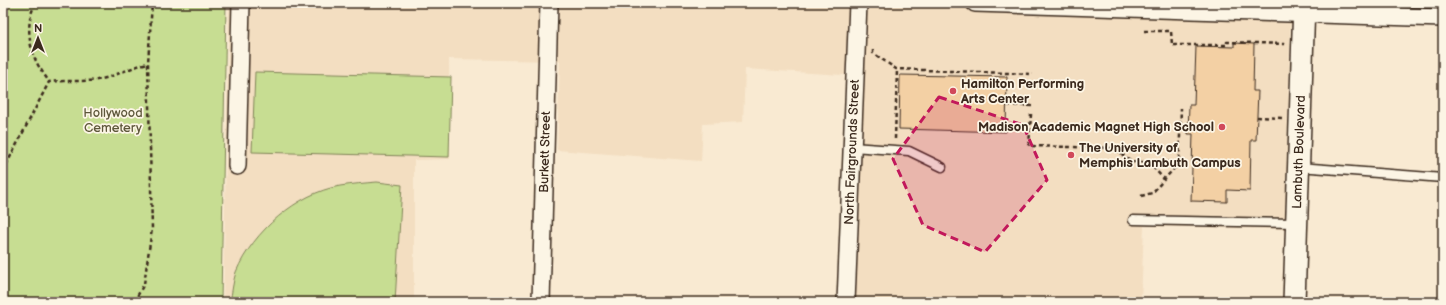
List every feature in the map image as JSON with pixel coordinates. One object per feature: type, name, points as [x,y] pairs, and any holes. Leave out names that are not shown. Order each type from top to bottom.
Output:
[{"type":"street","points":[[237,166],[240,3]]},
{"type":"street","name":"Burkett Street","points":[[541,302],[549,3]]},
{"type":"street","name":"North Fairgrounds Street","points":[[846,302],[858,3]]},
{"type":"street","points":[[975,3],[1303,8],[1443,18]]},
{"type":"street","name":"Lambuth Boulevard","points":[[1294,302],[1303,8]]},
{"type":"lane","points":[[852,147],[909,150],[942,167]]},
{"type":"lane","points":[[1298,166],[1443,178]]},
{"type":"lane","points":[[1133,220],[1296,223]]},
{"type":"path","points":[[36,3],[30,20],[30,42],[36,60],[49,82]]},
{"type":"path","points":[[134,302],[144,284],[152,229],[148,63],[152,4],[141,3]]},
{"type":"path","points":[[1144,31],[1171,31],[1172,45],[1227,45],[1227,42],[1285,44]]},
{"type":"path","points":[[873,46],[873,53],[898,69],[1033,74]]},
{"type":"path","points":[[49,82],[96,80],[116,75],[135,66],[148,63]]},
{"type":"path","points":[[895,138],[898,69]]},
{"type":"path","points":[[3,171],[4,166],[49,82]]},
{"type":"path","points":[[1007,106],[1032,106]]},
{"type":"path","points":[[1141,196],[1152,193],[1179,162],[1180,108]]},
{"type":"path","points":[[1031,114],[1029,146],[1112,148],[1133,162],[1179,162]]},
{"type":"path","points":[[1257,117],[1300,118]]},
{"type":"path","points":[[1148,162],[1164,179]]},
{"type":"highlighted area","points":[[939,97],[1023,125],[1047,180],[985,252],[923,225],[893,159]]},
{"type":"shaded area","name":"The University of Memphis Lambuth Campus","points":[[229,3],[1291,3],[1285,229],[1144,226],[1141,302],[854,302],[860,76],[745,69],[743,122],[703,124],[701,161],[557,150],[560,61],[449,59],[450,159],[414,160],[414,302],[223,302]]},
{"type":"green space","name":"Hollywood Cemetery","points":[[3,3],[226,3],[221,302],[3,302]]},
{"type":"green space","points":[[255,72],[451,77],[449,157],[252,152]]},
{"type":"green space","points":[[377,182],[402,185],[395,302],[230,302],[236,272],[244,257],[253,243],[278,217],[308,197],[324,190],[345,185]]},
{"type":"building","points":[[1234,43],[1254,44],[1253,91],[1258,91],[1256,140],[1251,140],[1250,191],[1227,190],[1227,202],[1191,201],[1193,134],[1188,134],[1189,105],[1194,105],[1196,46],[1234,47]]},
{"type":"building","name":"Hamilton Performing Arts Center","points":[[900,75],[1007,77],[1006,132],[899,129]]},
{"type":"place","name":"Hamilton Performing Arts Center","points":[[953,91]]},
{"type":"place","name":"Madison Academic Magnet High School","points":[[1222,127]]},
{"type":"place","name":"The University of Memphis Lambuth Campus","points":[[1071,155]]}]
